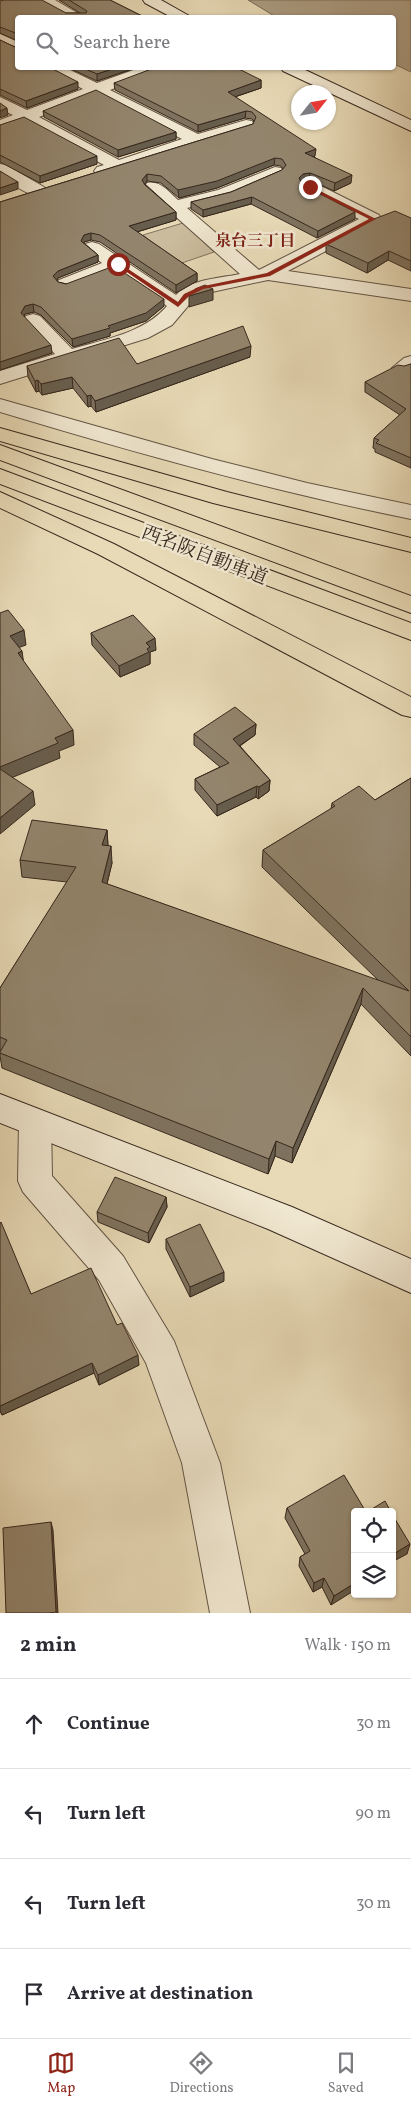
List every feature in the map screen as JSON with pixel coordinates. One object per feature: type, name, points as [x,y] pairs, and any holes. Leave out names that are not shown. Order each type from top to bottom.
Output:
[{"type":"highway","points":[[0,434],[221,498],[411,545]]},
{"type":"highway","name":"西名阪自動車道","points":[[0,452],[411,605]]},
{"type":"highway","name":"西名阪自動車道","points":[[0,476],[411,632]]},
{"type":"highway","points":[[0,499],[106,549],[411,708]]},
{"type":"street","points":[[44,0],[73,15]]},
{"type":"street","points":[[150,0],[180,15]]},
{"type":"street","points":[[0,40],[15,47]]},
{"type":"street","points":[[59,70],[196,140]]},
{"type":"street","points":[[0,126],[147,70]]},
{"type":"street","points":[[293,70],[411,126]]},
{"type":"street","points":[[0,102],[118,166]]},
{"type":"street","points":[[91,174],[246,125]]},
{"type":"street","points":[[0,169],[38,191]]},
{"type":"street","points":[[174,206],[224,194],[275,172]]},
{"type":"street","points":[[19,197],[56,185]]},
{"type":"street","points":[[153,187],[261,275],[411,295]]},
{"type":"street","points":[[0,378],[141,334],[165,321],[186,295],[201,288],[242,281],[261,275],[373,219],[310,187]]},
{"type":"street","points":[[92,248],[178,305]]},
{"type":"street","points":[[66,284],[118,264]]},
{"type":"street","points":[[33,320],[69,357]]},
{"type":"street","points":[[0,405],[240,474],[327,496],[411,512]]},
{"type":"street","points":[[0,1108],[280,1218],[411,1276]]},
{"type":"street","points":[[35,1123],[35,1181],[111,1268],[161,1354],[201,1463],[230,1613]]},
{"type":"shaded area","points":[[248,0],[411,0],[411,72],[396,65],[396,15],[273,15]]},
{"type":"shaded area","points":[[183,223],[214,252],[179,264],[143,235]]},
{"type":"building","points":[[42,0],[66,13],[86,13],[87,11],[69,0],[110,0],[140,15],[15,15],[15,33],[0,27],[0,1]]},
{"type":"building","points":[[0,40],[15,47],[15,70],[55,70],[78,82],[26,101],[0,89]]},
{"type":"building","points":[[88,70],[109,70],[97,74]]},
{"type":"building","points":[[149,70],[241,70],[261,80],[228,92],[316,149],[305,153],[352,175],[335,183],[310,173],[303,174],[299,178],[303,185],[355,212],[318,231],[252,197],[203,210],[191,202],[231,192],[282,170],[286,165],[282,159],[275,158],[217,181],[178,190],[161,176],[147,174],[142,180],[145,185],[176,212],[129,226],[197,273],[176,285],[100,235],[91,233],[84,235],[81,241],[98,255],[58,271],[53,276],[58,282],[66,284],[114,266],[164,299],[146,313],[108,326],[110,328],[72,339],[41,307],[33,304],[25,306],[21,313],[51,345],[0,362],[0,202],[253,124],[256,117],[252,112],[246,111],[198,125],[114,83]]},
{"type":"building","points":[[96,90],[176,132],[118,150],[43,111]]},
{"type":"building","points":[[0,103],[7,108],[0,111]]},
{"type":"building","points":[[24,117],[97,156],[40,176],[0,155],[0,125]]},
{"type":"building","points":[[0,171],[18,182],[0,188]]},
{"type":"building","points":[[395,211],[411,218],[411,261],[389,251],[368,263],[326,244],[374,219]]},
{"type":"building","points":[[205,285],[213,289],[189,296],[195,289]]},
{"type":"building","points":[[243,326],[251,346],[95,401],[91,395],[87,396],[72,377],[41,384],[38,380],[35,381],[27,366],[119,338],[137,364]]},
{"type":"building","points":[[411,364],[411,458],[376,443],[379,440],[374,438],[406,409],[365,382],[398,365]]},
{"type":"building","points":[[8,610],[24,630],[10,636],[22,651],[18,653],[73,730],[55,738],[58,743],[0,767],[0,613]]},
{"type":"building","points":[[133,615],[155,638],[146,643],[150,647],[147,649],[149,652],[119,666],[91,633]]},
{"type":"building","points":[[235,707],[256,724],[233,739],[270,780],[259,787],[257,786],[217,805],[195,779],[229,763],[194,734]]},
{"type":"building","points":[[0,769],[33,791],[0,818]]},
{"type":"building","points":[[411,778],[411,1037],[363,988],[293,1148],[276,1141],[269,1159],[0,1053],[7,1040],[0,1037],[0,988],[76,867],[20,860],[32,820],[107,830],[102,845],[111,846],[102,882],[409,991],[263,850],[335,806],[332,803],[359,786],[375,800]]},
{"type":"building","points":[[115,1177],[166,1197],[148,1233],[97,1212]]},
{"type":"building","points":[[1,1222],[31,1294],[91,1268],[117,1325],[122,1323],[138,1355],[98,1375],[92,1363],[0,1406]]},
{"type":"building","points":[[200,1224],[224,1272],[190,1287],[166,1239]]},
{"type":"building","points":[[344,1475],[364,1508],[351,1508],[351,1585],[334,1596],[324,1578],[314,1583],[300,1557],[310,1551],[287,1508]]},
{"type":"building","points":[[385,1501],[389,1508],[374,1508]]},
{"type":"building","points":[[396,1521],[410,1544],[396,1553]]},
{"type":"building","points":[[51,1522],[56,1612],[6,1613],[3,1528]]},
{"type":"district","name":"泉台三丁目","points":[[255,240]]},
{"type":"route","points":[[118,264],[178,305],[186,295],[201,288],[242,281],[254,276],[268,274],[373,219],[310,187]]}]
